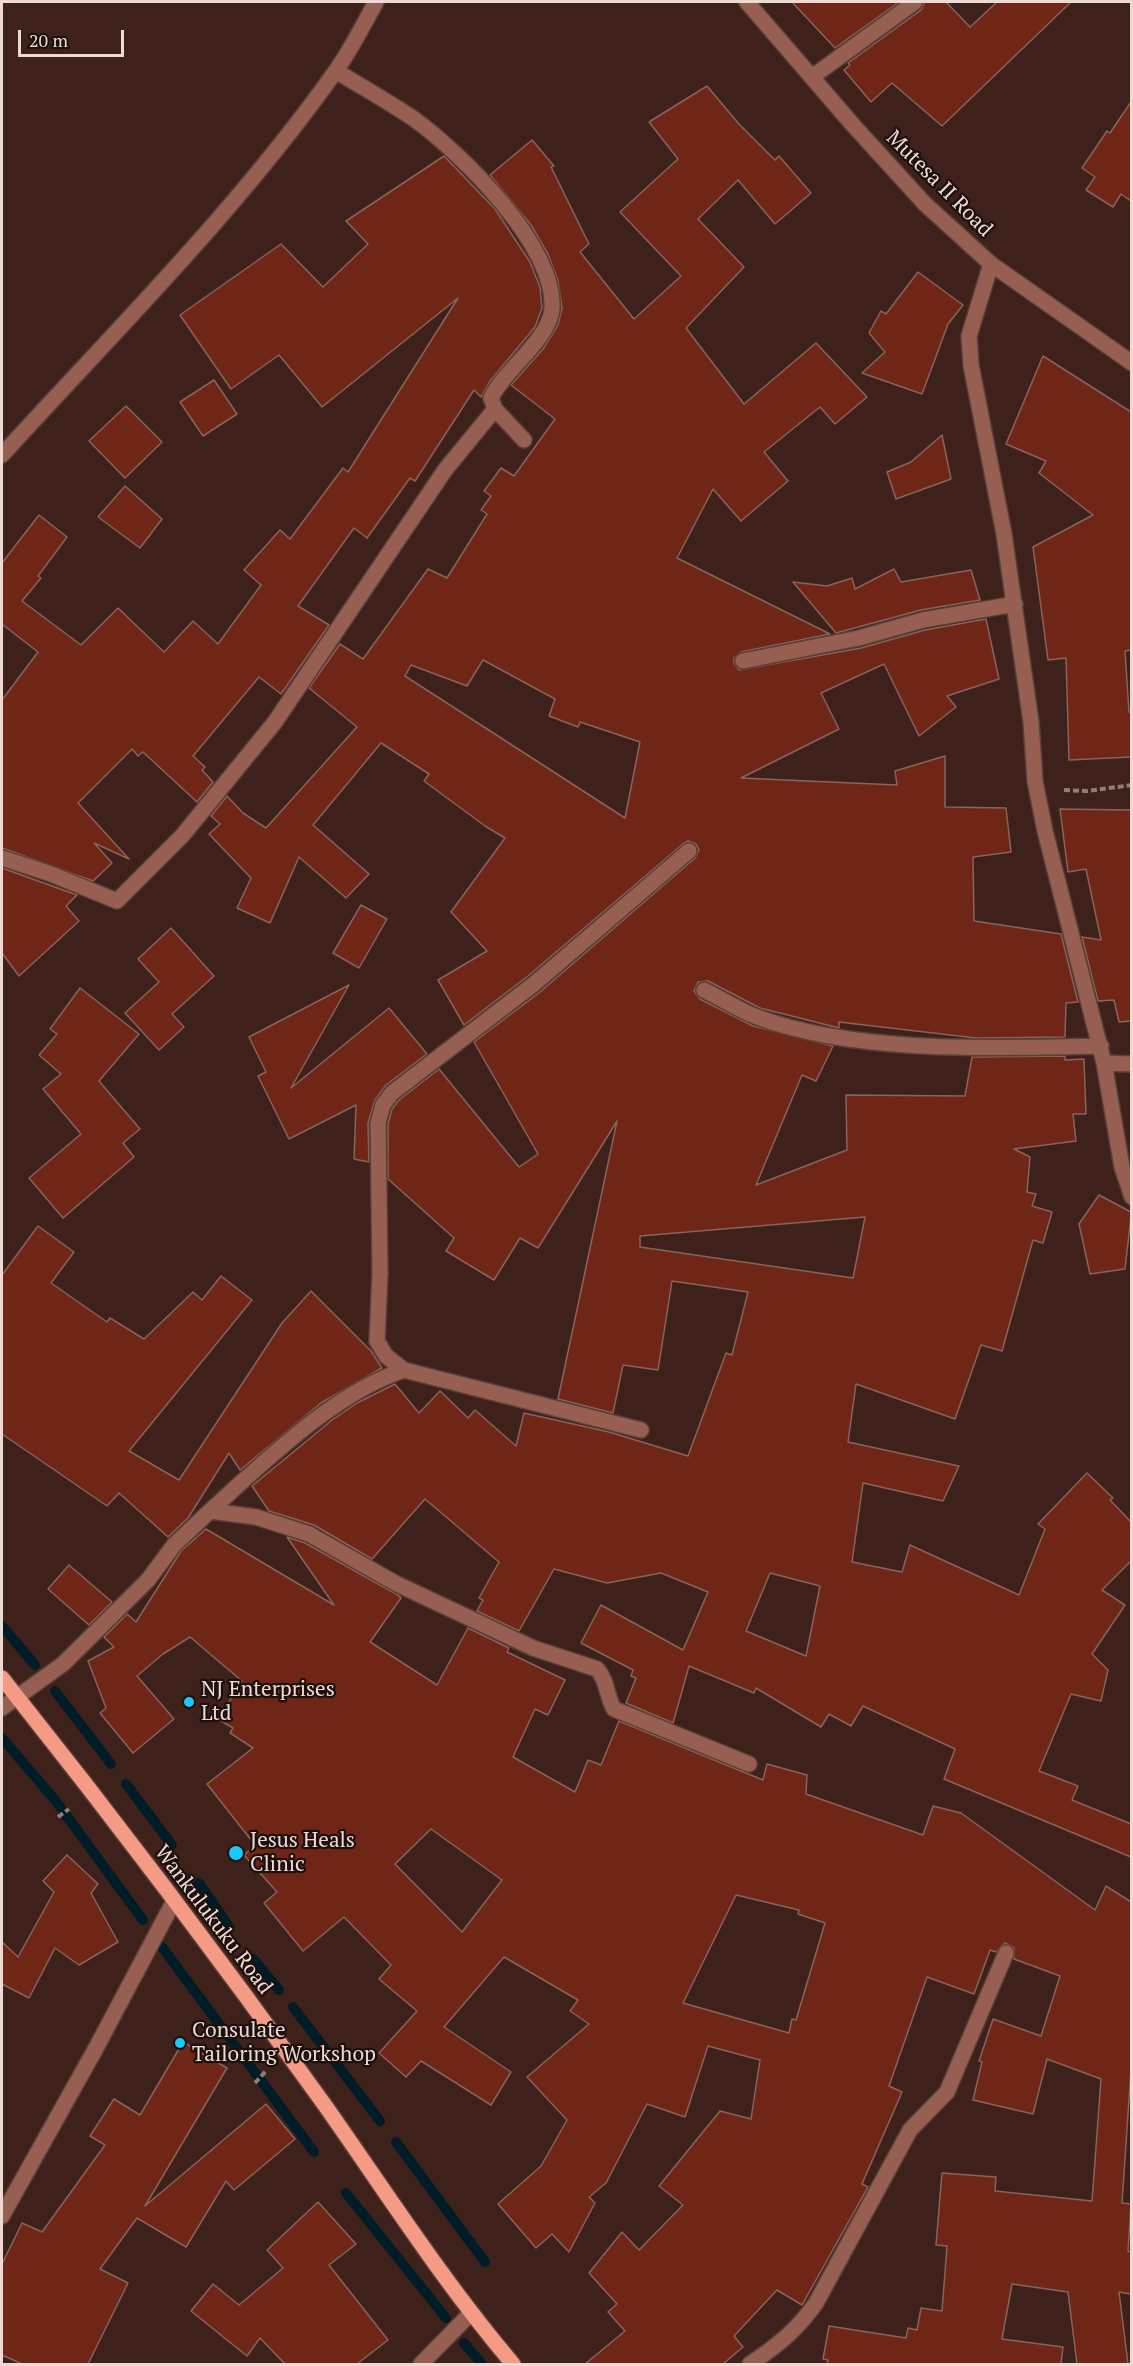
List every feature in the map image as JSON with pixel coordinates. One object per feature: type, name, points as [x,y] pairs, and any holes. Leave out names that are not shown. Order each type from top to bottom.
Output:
[{"type":"main road","name":"Wankulukuku Road","points":[[2,1678],[174,1901],[323,2103],[470,2313],[513,2364]]},
{"type":"street","points":[[2,455],[162,283],[243,190],[336,71],[376,2]]},
{"type":"street","name":"Mutesa II Road","points":[[747,2],[925,204],[991,264],[1131,363]]},
{"type":"street","points":[[812,77],[915,2]]},
{"type":"street","points":[[336,71],[414,120],[450,149],[478,176],[535,248],[548,279],[552,310],[541,336],[495,389],[491,398],[495,409],[524,440]]},
{"type":"street","points":[[991,264],[969,336],[971,365],[1015,604],[1037,789],[1045,831],[1101,1047],[1122,1167],[1131,1197]]},
{"type":"street","points":[[2,858],[117,901],[182,836],[275,722],[445,470],[495,409]]},
{"type":"street","points":[[743,661],[859,638],[923,620],[1015,604]]},
{"type":"street","points":[[641,1430],[404,1370],[386,1356],[377,1341],[380,1273],[378,1123],[383,1105],[392,1094],[534,984],[689,851]]},
{"type":"street","points":[[704,990],[756,1016],[832,1036],[1008,1048],[1101,1047]]},
{"type":"street","points":[[1104,1063],[1131,1064]]},
{"type":"street","points":[[2,1708],[63,1664],[148,1580],[174,1545],[261,1464],[350,1394],[378,1378],[404,1370]]},
{"type":"street","points":[[210,1511],[256,1517],[309,1534],[397,1584],[533,1648],[597,1669],[604,1677],[609,1701],[614,1709],[749,1764]]},
{"type":"street","points":[[2,2216],[9,2185],[96,2048],[174,1901]]},
{"type":"street","points":[[750,2364],[778,2345],[801,2325],[816,2303],[910,2130],[947,2092],[1006,1953]]},
{"type":"street","points":[[421,2364],[470,2313]]},
{"type":"path","points":[[1037,789],[1087,791],[1131,785]]},
{"type":"path","points":[[58,1817],[69,1809]]},
{"type":"path","points":[[255,2083],[266,2071]]},
{"type":"building","points":[[792,2],[899,2],[835,48]]},
{"type":"building","points":[[925,2],[946,2],[970,27],[997,2],[1071,2],[942,126],[892,83],[871,102],[844,70],[850,65],[848,63],[921,10]]},
{"type":"building","points":[[707,86],[739,124],[775,160],[779,156],[811,193],[775,224],[738,180],[698,219],[744,267],[686,328],[744,404],[816,343],[867,397],[835,424],[820,407],[764,452],[788,481],[741,521],[713,489],[677,558],[830,634],[741,652],[734,658],[734,663],[739,670],[861,648],[925,630],[986,619],[999,679],[947,696],[956,707],[919,736],[884,664],[821,693],[839,729],[741,778],[897,785],[895,771],[945,756],[945,807],[1006,808],[1011,852],[973,857],[974,921],[1061,934],[1078,1002],[1066,1003],[1065,1037],[976,1038],[839,1022],[839,1028],[760,1008],[708,981],[698,982],[694,991],[700,999],[753,1026],[833,1046],[816,1081],[802,1075],[756,1185],[847,1150],[846,1095],[965,1096],[972,1057],[1065,1056],[1065,1060],[1084,1059],[1086,1114],[1073,1114],[1076,1141],[1014,1149],[1030,1157],[1027,1192],[1036,1194],[1032,1206],[1052,1212],[1043,1243],[1033,1240],[1002,1351],[981,1345],[955,1419],[856,1384],[848,1442],[959,1466],[943,1501],[863,1483],[852,1562],[902,1572],[910,1545],[1019,1595],[1045,1529],[1038,1524],[1087,1473],[1113,1498],[1110,1500],[1131,1522],[1131,1561],[1102,1590],[1125,1605],[1092,1654],[1108,1670],[1101,1701],[1071,1694],[1039,1771],[1078,1786],[1072,1800],[1131,1824],[1131,1857],[944,1779],[955,1749],[863,1706],[851,1726],[829,1714],[821,1727],[756,1688],[754,1693],[689,1666],[673,1723],[626,1703],[636,1678],[631,1676],[633,1670],[581,1643],[601,1605],[683,1650],[708,1592],[661,1573],[607,1583],[554,1569],[519,1631],[477,1611],[483,1600],[479,1598],[499,1562],[425,1499],[372,1559],[314,1525],[269,1511],[252,1486],[332,1420],[357,1403],[395,1384],[419,1413],[440,1391],[468,1418],[475,1410],[516,1446],[524,1413],[609,1432],[688,1456],[726,1353],[732,1355],[748,1292],[672,1281],[658,1370],[623,1365],[613,1413],[558,1399],[617,1121],[538,1248],[520,1238],[494,1280],[446,1251],[454,1238],[388,1179],[388,1124],[392,1109],[399,1100],[439,1069],[519,1167],[538,1154],[474,1042],[540,992],[695,858],[699,850],[696,844],[688,841],[683,844],[528,976],[464,1025],[438,980],[487,951],[451,912],[505,838],[424,781],[429,774],[381,743],[313,825],[369,874],[346,898],[299,857],[270,923],[237,908],[251,878],[209,834],[220,824],[211,816],[227,796],[243,813],[266,828],[357,727],[309,688],[340,644],[363,659],[428,569],[447,578],[487,514],[481,510],[491,496],[484,491],[501,468],[514,476],[555,419],[511,385],[543,349],[558,325],[562,308],[558,281],[548,254],[531,225],[490,175],[532,140],[554,166],[551,167],[589,244],[580,252],[634,319],[681,276],[620,212],[678,159],[649,122]],"holes":[[[483,660],[555,699],[549,716],[578,727],[580,722],[640,742],[625,818],[405,676],[411,665],[467,686]],[[865,1217],[853,1278],[640,1247],[640,1236]],[[770,1573],[820,1586],[806,1656],[746,1631]]]},
{"type":"building","points":[[1131,102],[1131,201],[1121,194],[1113,207],[1086,190],[1095,177],[1082,168],[1107,131],[1110,133]]},
{"type":"building","points":[[444,156],[495,209],[530,262],[540,287],[542,308],[535,327],[490,381],[481,397],[474,390],[415,481],[410,478],[367,538],[354,528],[298,606],[329,625],[281,694],[259,677],[193,756],[205,767],[202,770],[213,782],[197,802],[143,752],[138,756],[132,749],[78,803],[129,859],[94,843],[112,863],[93,881],[2,848],[2,700],[38,652],[2,624],[2,563],[39,515],[67,537],[38,576],[41,578],[22,601],[81,645],[118,608],[164,652],[193,621],[218,644],[261,585],[244,570],[280,530],[290,539],[343,468],[348,472],[458,298],[322,407],[279,355],[231,389],[180,315],[281,244],[323,287],[368,244],[346,221]]},
{"type":"building","points":[[918,272],[963,305],[948,324],[922,394],[862,373],[885,352],[869,333],[881,311],[886,314]]},
{"type":"building","points":[[1043,356],[1131,412],[1131,650],[1125,651],[1129,712],[1131,712],[1131,757],[1069,760],[1066,658],[1048,660],[1033,547],[1093,515],[1039,473],[1046,461],[1006,444]]},
{"type":"building","points":[[214,380],[237,414],[203,436],[180,402]]},
{"type":"building","points":[[126,406],[162,442],[125,478],[89,441]]},
{"type":"building","points":[[942,435],[951,479],[896,499],[887,472],[911,462]]},
{"type":"building","points":[[125,486],[162,519],[140,548],[98,517]]},
{"type":"building","points":[[894,569],[901,582],[971,570],[980,600],[921,610],[836,633],[793,582],[827,586],[852,578],[855,589]]},
{"type":"building","points":[[1060,809],[1131,810],[1131,1021],[1119,1022],[1114,1000],[1098,1001],[1082,937],[1101,940],[1086,869],[1068,872]]},
{"type":"building","points":[[2,868],[77,895],[66,906],[79,921],[19,976],[2,953]]},
{"type":"building","points":[[361,905],[387,919],[359,968],[333,953]]},
{"type":"building","points":[[171,928],[214,976],[172,1014],[184,1027],[159,1050],[125,1013],[159,982],[138,959]]},
{"type":"building","points":[[349,985],[291,1088],[389,1008],[427,1054],[386,1085],[375,1100],[368,1123],[369,1162],[354,1159],[356,1105],[289,1139],[258,1076],[266,1072],[249,1037]]},
{"type":"building","points":[[80,988],[139,1034],[99,1081],[140,1129],[123,1143],[134,1157],[63,1218],[29,1178],[81,1134],[43,1089],[61,1074],[39,1055],[57,1034],[50,1029]]},
{"type":"building","points":[[1099,1195],[1131,1212],[1125,1269],[1090,1274],[1079,1224]]},
{"type":"building","points":[[38,1226],[74,1252],[51,1283],[107,1322],[110,1318],[144,1339],[193,1292],[202,1300],[221,1276],[252,1300],[129,1451],[179,1480],[282,1323],[311,1291],[371,1351],[382,1368],[321,1403],[240,1470],[229,1453],[188,1518],[168,1537],[119,1493],[107,1506],[2,1434],[2,1275]]},
{"type":"building","points":[[206,1529],[334,1605],[287,1537],[305,1543],[401,1598],[370,1642],[437,1685],[468,1628],[509,1648],[507,1652],[565,1680],[548,1715],[535,1709],[513,1757],[575,1792],[588,1760],[601,1765],[619,1721],[763,1780],[767,1764],[807,1775],[806,1794],[923,1835],[933,1806],[961,1813],[1095,1910],[1106,1886],[1131,1902],[1131,2069],[1122,2203],[1131,2204],[1128,2251],[1131,2252],[1131,2294],[1119,2292],[1128,2364],[1077,2364],[1068,2292],[1012,2284],[1002,2339],[1063,2347],[1061,2364],[827,2364],[828,2360],[823,2359],[829,2326],[906,2338],[908,2328],[917,2330],[921,2308],[942,2311],[947,2246],[936,2245],[942,2173],[996,2177],[995,2191],[1092,2201],[1101,2079],[1047,2059],[1033,2114],[973,2100],[982,2062],[979,2061],[993,2019],[1041,2036],[1060,1976],[1014,1959],[1014,1948],[1005,1943],[996,1952],[990,1950],[974,1994],[927,1977],[889,2086],[902,2092],[862,2184],[868,2187],[802,2305],[777,2290],[734,2336],[743,2347],[723,2364],[585,2364],[625,2331],[608,2312],[617,2304],[589,2273],[622,2232],[639,2250],[683,2205],[659,2186],[720,2111],[751,2119],[760,2060],[708,2046],[685,2117],[647,2104],[606,2183],[589,2197],[595,2203],[569,2252],[552,2234],[536,2248],[498,2204],[541,2166],[567,2120],[527,2077],[589,2024],[570,2011],[578,2000],[504,1957],[444,2027],[511,2072],[491,2105],[421,2061],[406,2077],[379,2053],[417,2011],[379,1979],[391,1965],[344,1917],[303,1951],[264,1903],[277,1892],[244,1855],[255,1845],[207,1784],[253,1748],[230,1733],[233,1728],[218,1719],[242,1681],[190,1637],[163,1654],[137,1676],[174,1719],[133,1753],[100,1713],[106,1708],[88,1661],[114,1647],[104,1637],[127,1614],[136,1622],[181,1551]],"holes":[[[431,1829],[502,1880],[462,1932],[395,1864]],[[736,1895],[799,1910],[798,1914],[825,1923],[796,2020],[792,2019],[789,2033],[683,2003]]]},
{"type":"building","points":[[69,1565],[112,1602],[89,1625],[48,1589]]},
{"type":"building","points":[[67,1855],[98,1884],[91,1893],[118,1942],[79,1965],[55,1948],[29,1998],[2,1984],[2,1942],[18,1957],[54,1892],[43,1881]]},
{"type":"building","points":[[183,2042],[227,2068],[145,2206],[266,2104],[295,2139],[234,2190],[226,2181],[186,2247],[137,2218],[100,2269],[128,2283],[88,2364],[22,2364],[2,2355],[2,2264],[22,2223],[42,2232],[105,2145],[90,2136],[114,2099],[140,2115]]},
{"type":"building","points":[[318,2202],[356,2244],[329,2265],[388,2340],[357,2364],[285,2364],[260,2338],[247,2356],[191,2311],[213,2284],[239,2305],[283,2268],[267,2250]]},
{"type":"waterway","points":[[2,1626],[35,1665]]},
{"type":"waterway","points":[[55,1691],[111,1764]]},
{"type":"waterway","points":[[2,1738],[55,1800],[143,1920]]},
{"type":"waterway","points":[[126,1784],[172,1845]]},
{"type":"waterway","points":[[199,1883],[230,1928]]},
{"type":"waterway","points":[[162,1947],[314,2152]]},
{"type":"waterway","points":[[253,1959],[279,1990]]},
{"type":"waterway","points":[[293,2007],[380,2121]]},
{"type":"waterway","points":[[396,2142],[485,2262]]},
{"type":"waterway","points":[[346,2193],[446,2318]]},
{"type":"waterway","points":[[464,2343],[482,2364]]},
{"type":"place","name":"NJ Enterprises Ltd","points":[[189,1702]]},
{"type":"place","name":"Jesus Heals Clinic","points":[[236,1853]]},
{"type":"place","name":"Consulate Tailoring Workshop","points":[[180,2043]]}]
